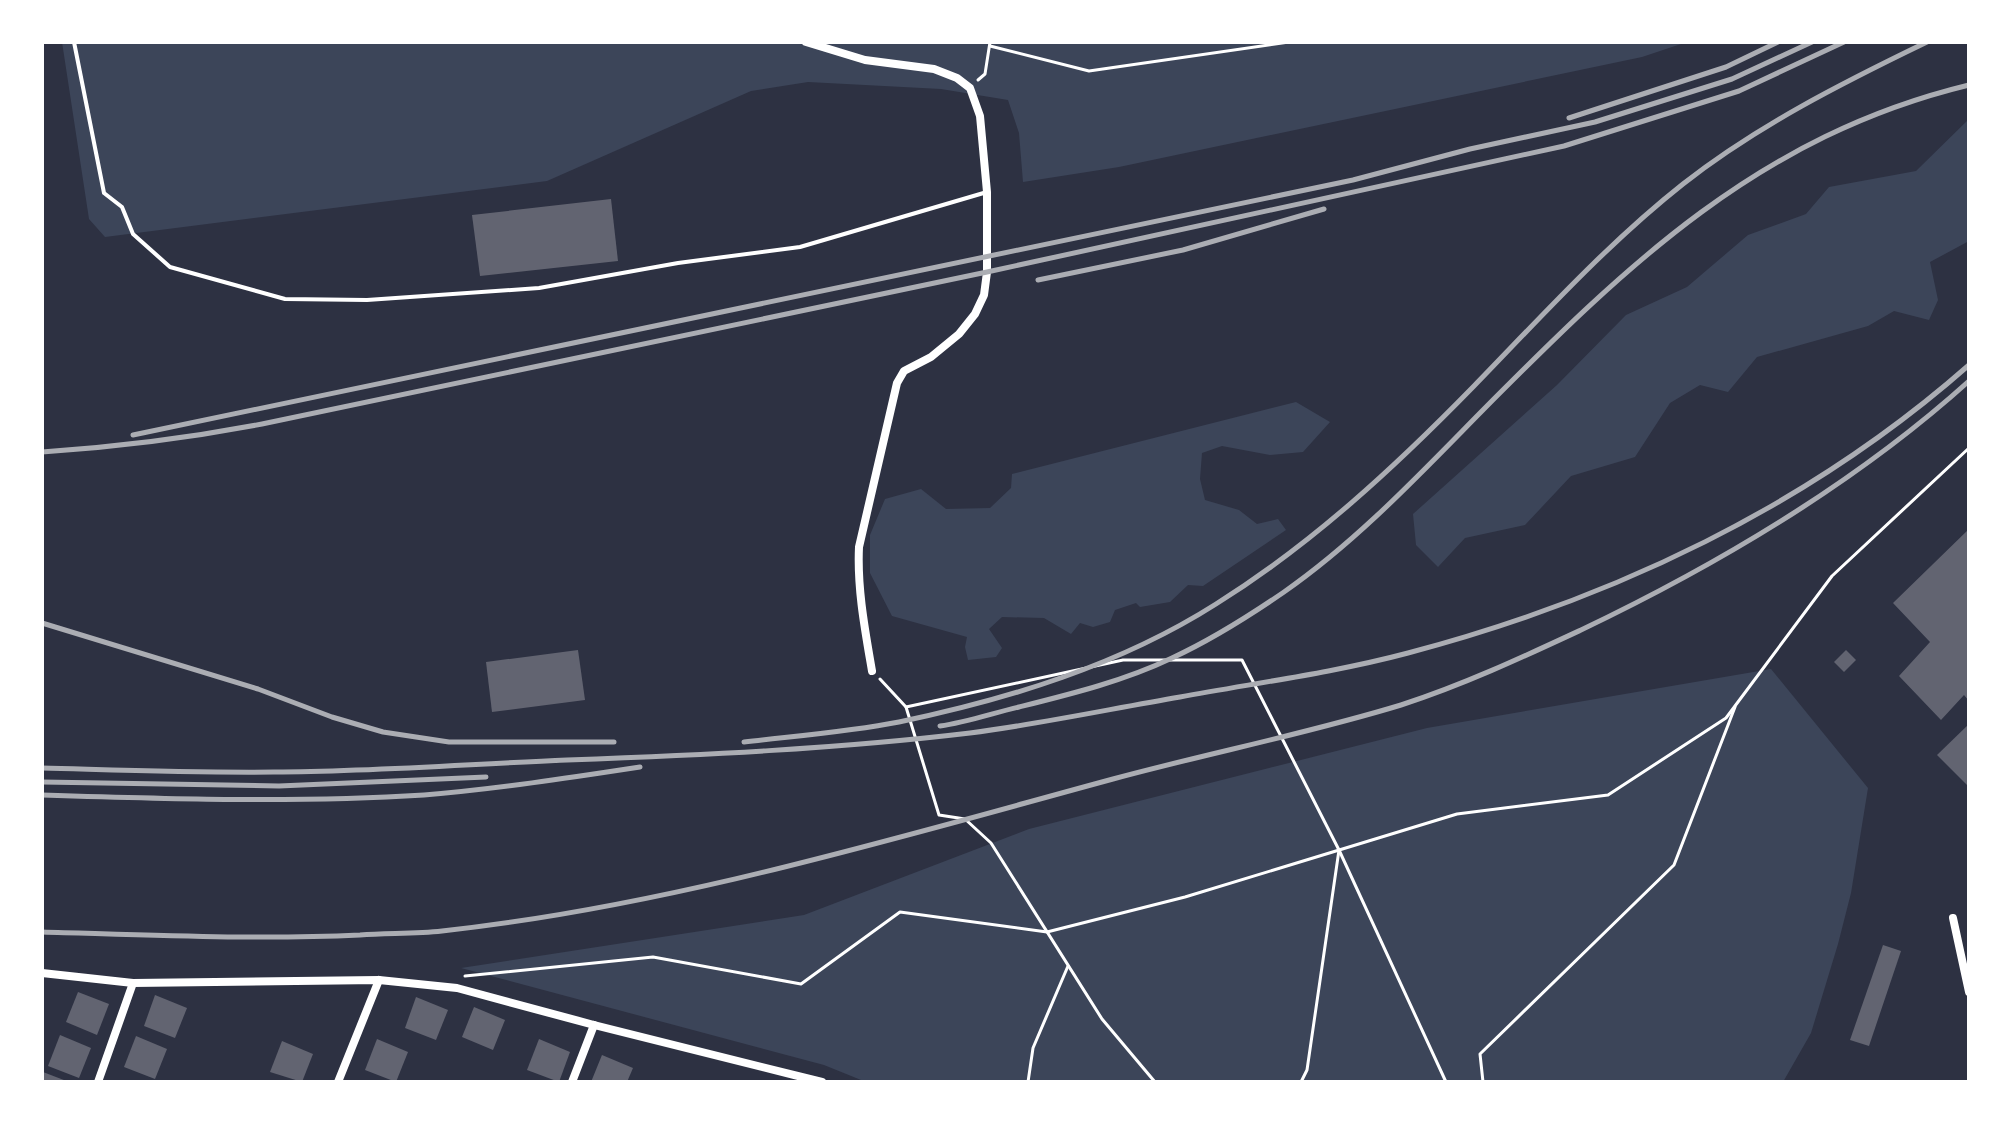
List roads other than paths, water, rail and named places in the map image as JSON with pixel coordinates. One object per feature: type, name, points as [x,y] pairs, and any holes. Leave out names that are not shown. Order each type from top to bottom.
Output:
[{"type":"street","points":[[806,42],[865,60],[934,69],[957,78],[970,88],[980,116],[987,192],[984,295],[975,314],[959,334],[931,357],[904,371],[897,383],[859,547],[858,567],[872,671]]},
{"type":"street","points":[[1953,918],[1969,992]]},
{"type":"street","points":[[42,973],[133,983],[379,980],[457,988],[789,1078],[822,1082]]},
{"type":"street","points":[[338,1082],[379,980]]},
{"type":"street","points":[[98,1082],[133,983]]},
{"type":"street","points":[[572,1082],[594,1025]]},
{"type":"lane","points":[[74,42],[104,193],[122,207],[133,234],[170,267],[285,299],[367,300],[539,288],[678,263],[800,247],[987,192]]},
{"type":"railway","points":[[1569,118],[1726,67],[1778,42]]},
{"type":"railway","points":[[133,435],[1353,180],[1470,149],[1595,122],[1732,79],[1812,42]]},
{"type":"railway","points":[[42,452],[153,441],[262,424],[987,272],[1564,146],[1739,91],[1844,42]]},
{"type":"railway","points":[[744,742],[841,731],[940,713],[1063,677],[1179,626],[1286,556],[1383,475],[1601,256],[1683,184],[1770,124],[1927,42]]},
{"type":"railway","points":[[940,726],[1135,674],[1187,651],[1243,619],[1311,572],[1362,529],[1590,306],[1701,212],[1761,172],[1825,137],[1894,108],[1969,85]]},
{"type":"railway","points":[[1038,280],[1183,250],[1324,209]]},
{"type":"railway","points":[[42,768],[347,771],[819,747],[920,739],[1049,721],[1351,666],[1484,631],[1560,605],[1705,542],[1843,462],[1907,416],[1969,365]]},
{"type":"railway","points":[[42,932],[280,937],[432,932],[527,920],[696,888],[780,868],[1401,705],[1492,670],[1581,630],[1734,549],[1833,487],[1926,418],[1969,381]]},
{"type":"railway","points":[[42,623],[258,689],[332,717],[383,732],[449,742],[614,742]]},
{"type":"railway","points":[[42,795],[233,800],[424,795],[640,767]]},
{"type":"railway","points":[[42,782],[279,786],[486,777]]}]
